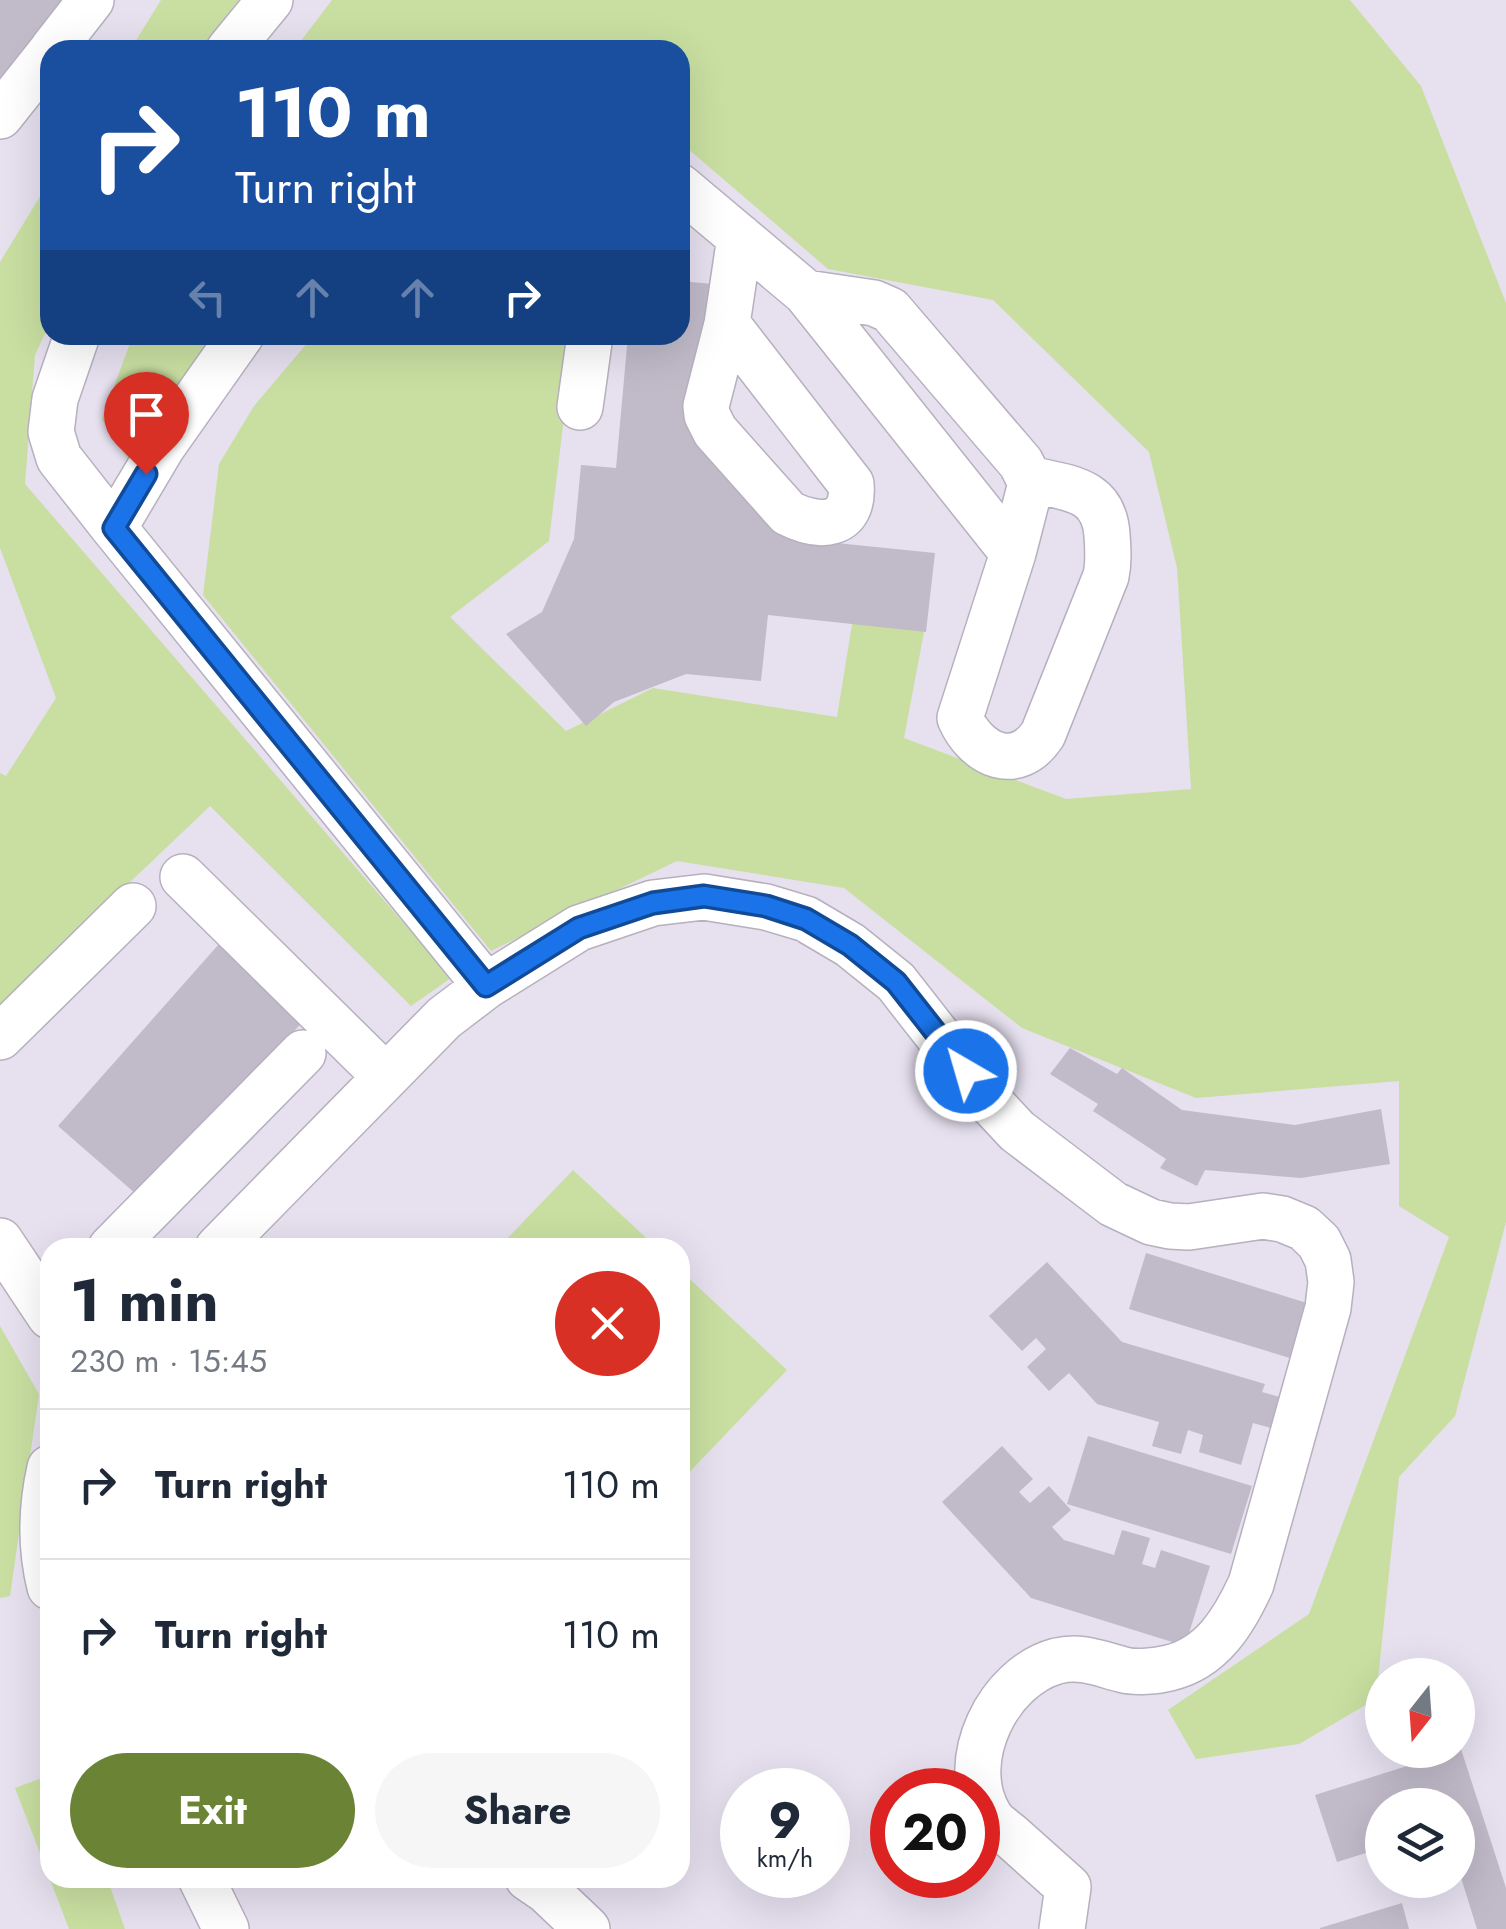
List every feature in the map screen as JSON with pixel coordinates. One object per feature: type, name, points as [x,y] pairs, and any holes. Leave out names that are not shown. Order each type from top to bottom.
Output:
[{"type":"lane","points":[[60,40],[91,0]]},
{"type":"lane","points":[[238,40],[270,0]]},
{"type":"lane","points":[[0,116],[40,65]]},
{"type":"lane","points":[[690,195],[806,293],[1012,553]]},
{"type":"lane","points":[[727,324],[740,238]]},
{"type":"lane","points":[[806,293],[874,303],[890,310],[1021,463],[1029,479],[1029,496],[960,718],[975,744],[1011,756],[1036,745],[1043,734],[1108,568],[1106,524],[1098,504],[1079,492],[1029,479]]},
{"type":"lane","points":[[73,345],[54,400],[52,432],[59,458],[486,986]]},
{"type":"lane","points":[[114,528],[162,448],[234,345]]},
{"type":"lane","points":[[580,407],[589,345]]},
{"type":"lane","points":[[183,878],[386,1077]]},
{"type":"lane","points":[[228,1238],[444,1018],[486,986],[579,928],[653,903],[704,896],[766,906],[806,919],[850,945],[896,982],[1017,1131],[1114,1204],[1151,1222],[1170,1226],[1189,1227],[1263,1216],[1304,1228],[1319,1242],[1328,1260],[1328,1308],[1251,1584],[1236,1617],[1206,1652],[1170,1668],[1129,1671],[1084,1658],[1057,1661],[1035,1670],[1012,1687],[990,1721],[977,1754],[981,1792],[989,1817],[1068,1886],[1062,1929]]},
{"type":"lane","points":[[0,1037],[133,906]]},
{"type":"lane","points":[[122,1238],[303,1052]]},
{"type":"lane","points":[[0,1241],[40,1300]]},
{"type":"lane","points":[[206,1888],[226,1929]]},
{"type":"lane","points":[[543,1888],[587,1929]]},
{"type":"green space","points":[[161,0],[239,0],[208,40],[136,40]]},
{"type":"green space","points":[[332,0],[1350,0],[1421,86],[1506,303],[1506,1222],[1455,1416],[1399,1477],[1380,1658],[1365,1658],[1365,1705],[1299,1744],[1196,1759],[1168,1710],[1309,1614],[1449,1237],[1399,1206],[1399,1081],[1196,1098],[1022,1028],[844,888],[677,861],[491,951],[203,595],[219,464],[254,406],[306,345],[573,345],[549,541],[450,617],[566,731],[653,688],[837,717],[855,606],[927,616],[904,738],[1066,799],[1191,789],[1177,568],[1149,452],[993,300],[828,269],[690,151],[690,40],[302,40]]},
{"type":"green space","points":[[40,196],[40,344],[35,355],[25,484],[451,978],[411,1006],[210,806],[0,1006],[0,773],[6,776],[56,698],[0,548],[0,262]]},
{"type":"green space","points":[[129,345],[218,345],[127,457],[102,419]]},
{"type":"green space","points":[[573,1170],[646,1238],[508,1238]]},
{"type":"green space","points":[[690,1279],[787,1370],[690,1472]]},
{"type":"green space","points":[[0,1326],[39,1394],[10,1596],[0,1598]]},
{"type":"green space","points":[[40,1779],[40,1853],[15,1788]]},
{"type":"green space","points":[[53,1888],[111,1888],[125,1929],[69,1929]]},
{"type":"building","points":[[0,0],[81,0],[51,40],[40,40],[40,54],[0,107]]},
{"type":"building","points":[[690,282],[713,284],[700,429],[781,494],[787,538],[935,553],[926,632],[768,615],[761,681],[686,674],[614,702],[586,726],[506,634],[542,612],[574,539],[581,465],[616,468],[627,345],[690,345]]},
{"type":"building","points":[[219,944],[305,1019],[144,1201],[58,1126]]},
{"type":"building","points":[[1070,1048],[1117,1074],[1122,1068],[1182,1110],[1295,1125],[1381,1109],[1390,1164],[1301,1178],[1205,1170],[1197,1186],[1160,1168],[1166,1159],[1093,1111],[1098,1104],[1050,1074]]},
{"type":"building","points":[[1146,1253],[1310,1304],[1293,1359],[1129,1309]]},
{"type":"building","points":[[1047,1262],[1122,1342],[1265,1384],[1262,1392],[1290,1400],[1282,1431],[1253,1423],[1241,1465],[1199,1452],[1203,1435],[1188,1430],[1181,1454],[1152,1446],[1159,1422],[1097,1404],[1069,1373],[1049,1391],[1027,1367],[1046,1349],[1036,1338],[1022,1351],[989,1316]]},
{"type":"building","points":[[1088,1436],[1252,1486],[1231,1554],[1067,1504]]},
{"type":"building","points":[[1002,1446],[1033,1479],[1019,1492],[1030,1503],[1049,1486],[1071,1510],[1052,1527],[1064,1540],[1114,1555],[1122,1530],[1150,1538],[1142,1564],[1155,1568],[1161,1550],[1210,1566],[1185,1646],[1031,1598],[942,1502]]},
{"type":"building","points":[[1401,1768],[1467,1768],[1474,1788],[1365,1788],[1365,1853],[1337,1862],[1315,1795]]},
{"type":"building","points":[[1475,1792],[1506,1888],[1506,1929],[1477,1929],[1467,1898],[1475,1898]]},
{"type":"building","points":[[1402,1903],[1409,1929],[1320,1929],[1320,1928]]},
{"type":"route","points":[[146,474],[114,528],[486,986],[579,928],[653,903],[704,896],[766,906],[806,919],[850,945],[896,982],[966,1071]]}]
